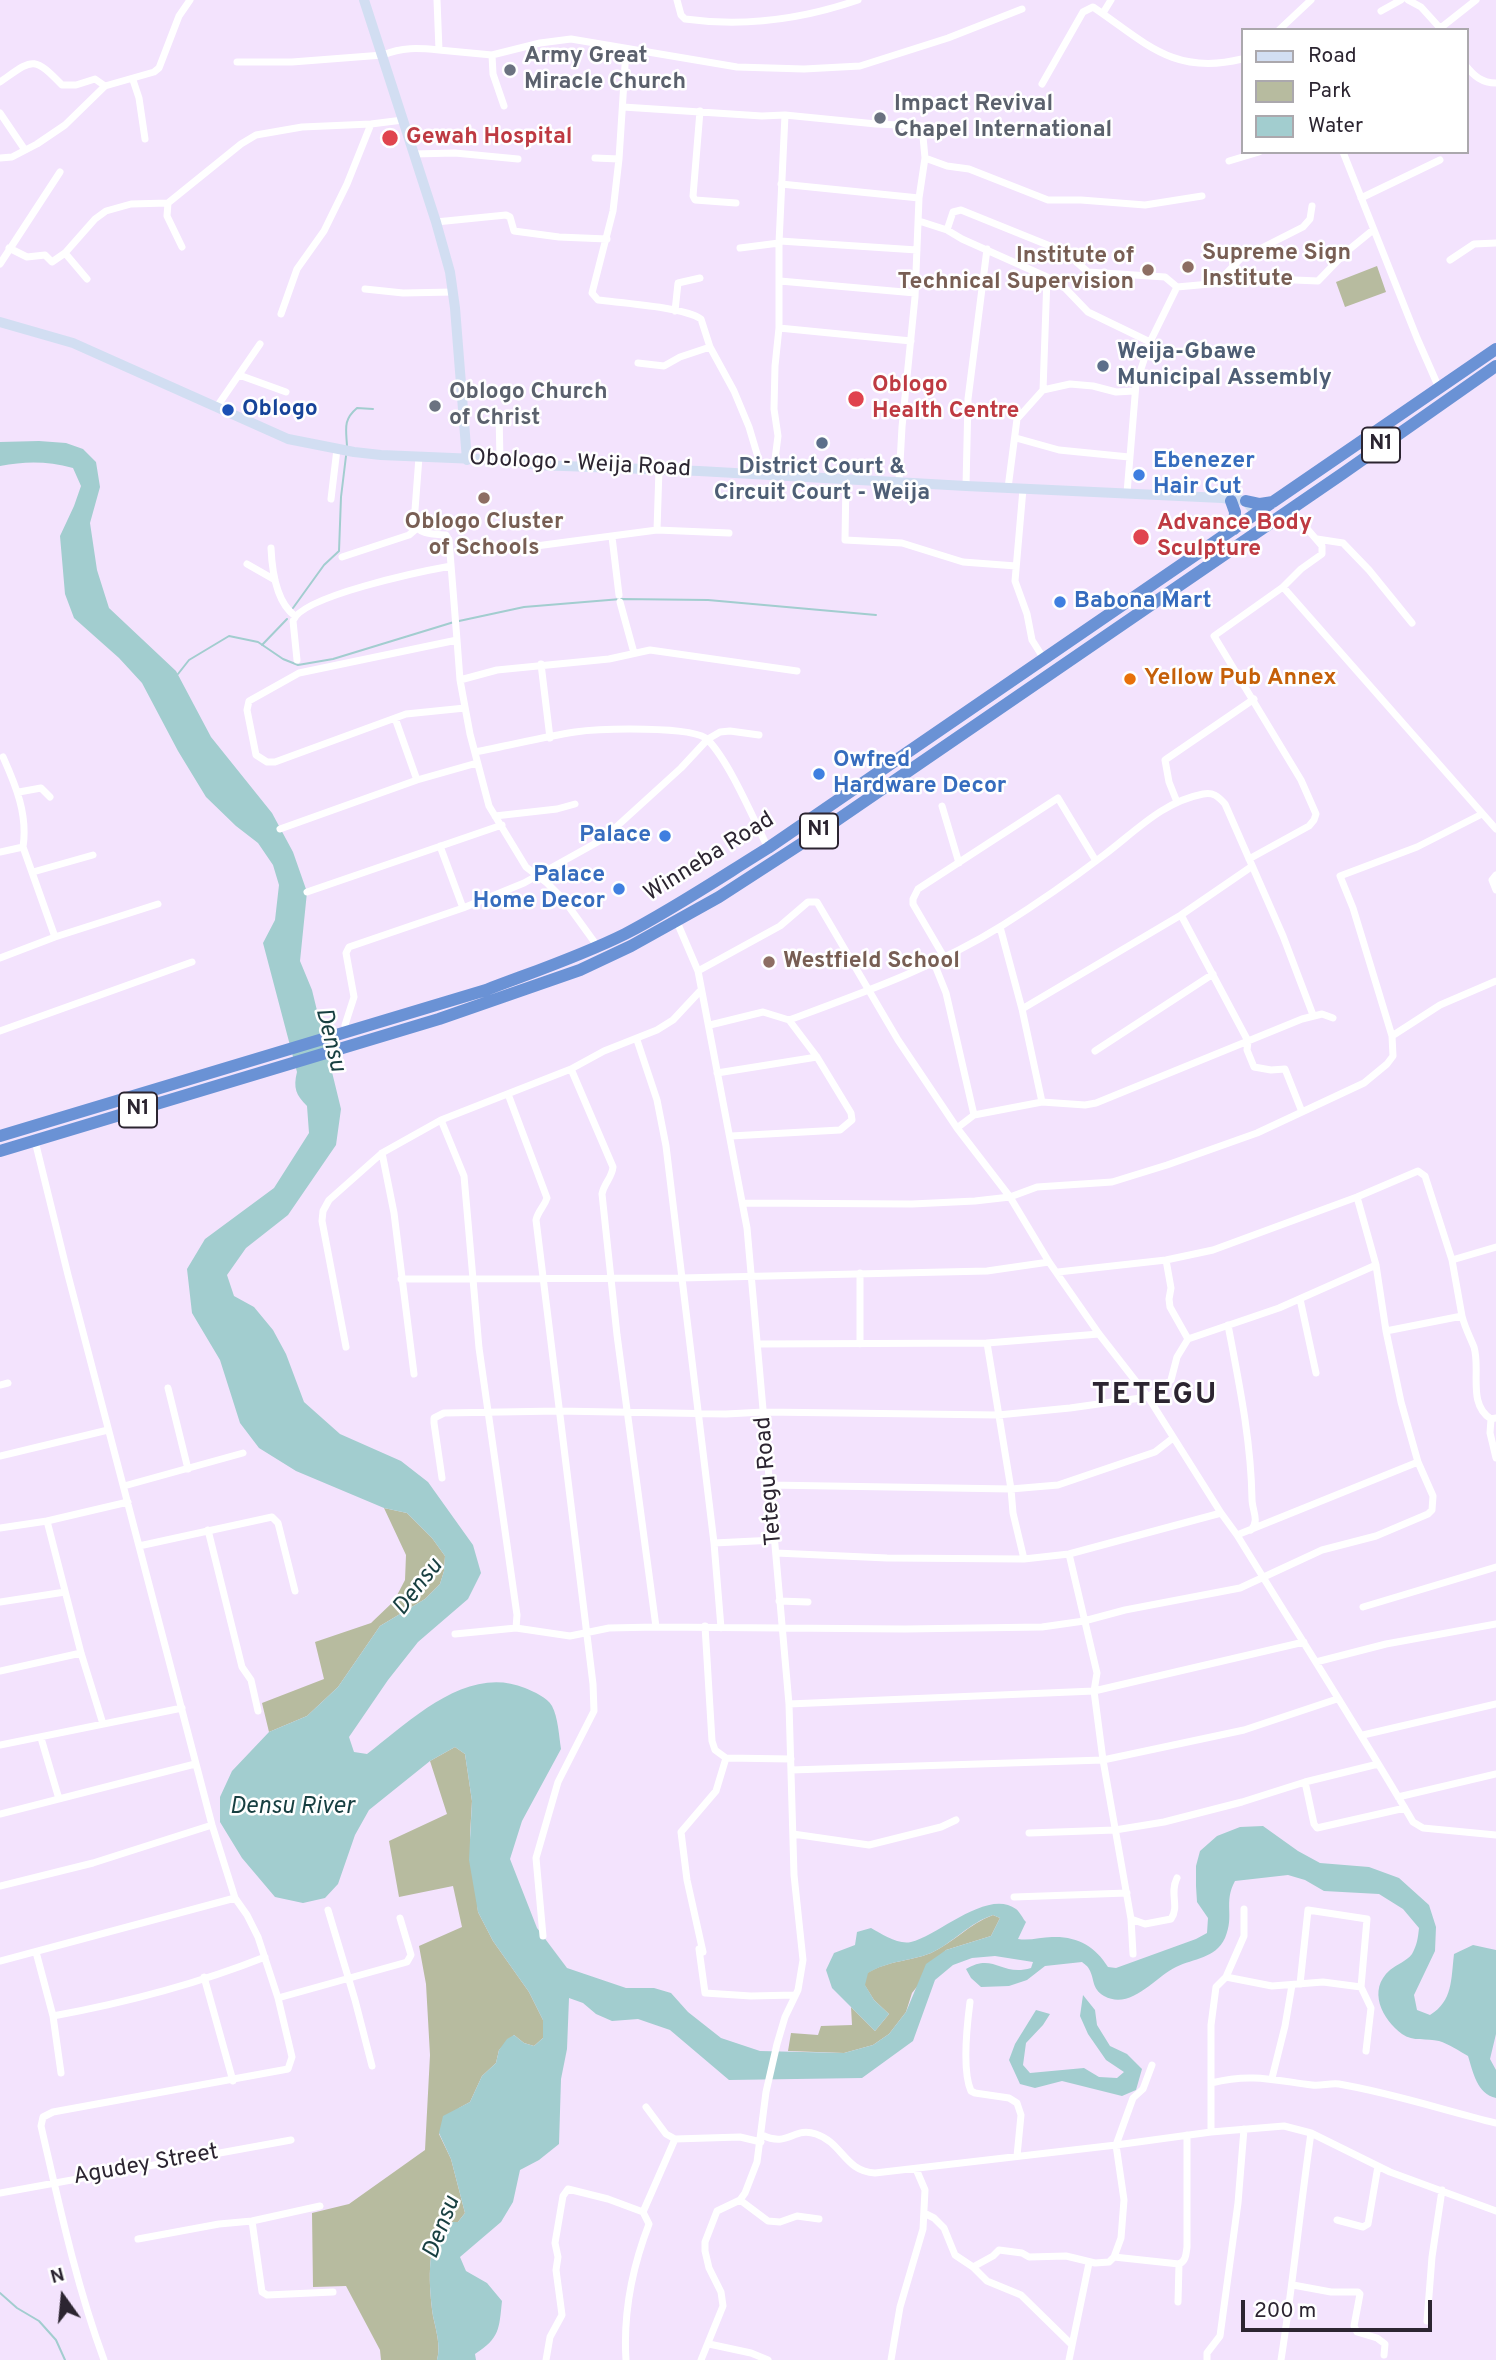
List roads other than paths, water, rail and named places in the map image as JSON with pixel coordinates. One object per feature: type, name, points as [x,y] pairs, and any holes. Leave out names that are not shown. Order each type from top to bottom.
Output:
[{"type":"highway","name":"Winneba Road","points":[[0,1136],[486,990],[598,947],[674,907],[768,848],[1496,349]]},
{"type":"highway","name":"Winneba Road","points":[[0,1151],[492,1002],[580,970],[677,922],[795,848],[1496,366]]},
{"type":"highway","points":[[1229,500],[1235,512],[1234,529]]},
{"type":"highway","points":[[1246,501],[1260,504],[1277,501]]},
{"type":"highway","points":[[1068,642],[1077,654]]},
{"type":"street","points":[[0,158],[12,157],[65,125],[105,86],[133,80],[159,68],[179,16],[190,0]]},
{"type":"street","points":[[364,0],[436,222],[453,292],[467,460]]},
{"type":"street","points":[[438,0],[439,50]]},
{"type":"street","points":[[677,0],[681,15],[685,19],[702,21],[797,17],[858,0]]},
{"type":"street","points":[[1102,13],[1111,0]]},
{"type":"street","points":[[1281,28],[1311,0]]},
{"type":"street","points":[[1381,11],[1401,0]]},
{"type":"street","points":[[1408,0],[1421,7],[1437,28]]},
{"type":"street","points":[[1439,28],[1476,0]]},
{"type":"street","points":[[1042,84],[1083,12],[1093,7],[1169,58],[1212,64],[1240,59]]},
{"type":"street","points":[[237,62],[265,63],[383,55],[406,48],[492,55],[571,39],[737,67],[804,69],[860,66],[948,38],[1022,9]]},
{"type":"street","points":[[626,50],[613,211],[594,297],[598,300],[674,311],[701,319],[710,347],[744,415],[768,475]]},
{"type":"street","points":[[492,55],[492,74],[504,106]]},
{"type":"street","points":[[0,82],[33,62],[49,69],[62,85],[69,86],[95,79],[105,86]]},
{"type":"street","points":[[1468,68],[1475,77],[1496,83]]},
{"type":"street","points":[[133,80],[139,98],[145,139]]},
{"type":"street","points":[[623,107],[762,116],[785,115],[922,126],[925,158],[919,198],[915,293],[901,427],[899,481]]},
{"type":"street","points":[[700,111],[692,196],[695,200],[736,203]]},
{"type":"street","points":[[0,113],[25,150]]},
{"type":"street","points":[[768,475],[778,436],[774,398],[779,328],[785,115]]},
{"type":"street","points":[[9,248],[27,257],[46,255],[52,262],[65,253],[94,219],[106,211],[131,204],[168,203],[256,135],[302,127],[403,120]]},
{"type":"street","points":[[281,314],[297,269],[324,231],[347,184],[371,124]]},
{"type":"street","points":[[414,154],[454,153],[518,159]]},
{"type":"street","points":[[1229,161],[1252,154]]},
{"type":"street","points":[[1344,154],[1439,389]]},
{"type":"street","points":[[925,158],[947,166],[970,169],[1048,200],[1145,205],[1202,196]]},
{"type":"street","points":[[595,159],[619,159]]},
{"type":"street","points":[[1361,198],[1440,160]]},
{"type":"street","points":[[0,264],[60,172]]},
{"type":"street","points":[[781,184],[919,198]]},
{"type":"street","points":[[168,203],[167,216],[182,247]]},
{"type":"street","points":[[947,230],[953,212],[961,210],[1065,252],[1088,272],[1165,277],[1177,287],[1204,286],[1223,276],[1240,259],[1303,226],[1310,219],[1312,206]]},
{"type":"street","points":[[436,222],[506,215],[510,217],[514,232],[607,239]]},
{"type":"street","points":[[919,221],[947,230],[1047,277],[1064,287],[1088,312],[1150,342]]},
{"type":"street","points":[[1223,276],[1318,281],[1373,230]]},
{"type":"street","points":[[740,247],[780,242],[917,250]]},
{"type":"street","points":[[1450,260],[1474,244],[1496,243]]},
{"type":"street","points":[[966,486],[968,399],[986,249]]},
{"type":"street","points":[[65,253],[88,279]]},
{"type":"street","points":[[1042,390],[1047,277]]},
{"type":"street","points":[[674,311],[678,283],[700,278]]},
{"type":"street","points":[[780,281],[915,293]]},
{"type":"street","points":[[1127,493],[1134,391],[1150,342],[1177,287]]},
{"type":"street","points":[[365,289],[403,293],[453,292]]},
{"type":"street","name":"Obologo - Weija Road","points":[[0,322],[73,343],[288,439],[381,456],[500,460],[537,465],[899,481],[1246,501]]},
{"type":"street","points":[[779,328],[911,341]]},
{"type":"street","points":[[216,408],[260,344]]},
{"type":"street","points":[[638,362],[664,366],[710,347]]},
{"type":"street","points":[[239,375],[286,392]]},
{"type":"street","points":[[1008,488],[1017,419],[1042,390],[1070,384],[1116,392],[1134,391]]},
{"type":"street","points":[[499,413],[500,460]]},
{"type":"street","points":[[1016,438],[1051,448],[1129,457]]},
{"type":"street","points":[[331,499],[337,449]]},
{"type":"street","points":[[419,457],[414,523],[416,529],[421,532],[446,535],[450,546],[460,680],[489,806],[526,867],[564,900],[598,947]]},
{"type":"street","points":[[657,530],[659,469]]},
{"type":"street","points":[[846,479],[845,540],[902,543],[963,562],[1016,565]]},
{"type":"street","points":[[1023,489],[1016,586],[1027,614],[1032,640],[1044,659]]},
{"type":"street","points":[[1229,500],[1252,517]]},
{"type":"street","points":[[1246,501],[1252,517],[1261,529]]},
{"type":"street","points":[[1022,1009],[1181,915],[1250,863],[1314,820],[1316,814],[1301,780],[1214,636],[1283,587],[1301,569],[1322,554],[1324,550],[1317,540],[1290,509]]},
{"type":"street","points":[[342,557],[409,535],[416,529]]},
{"type":"street","points":[[536,546],[657,530],[729,533]]},
{"type":"street","points":[[612,537],[620,599],[634,653]]},
{"type":"street","points":[[1317,540],[1343,543],[1412,623]]},
{"type":"street","points":[[271,548],[271,566],[283,605],[295,616]]},
{"type":"street","points":[[247,564],[276,581]]},
{"type":"street","points":[[298,660],[293,621],[295,616],[344,592],[451,566]]},
{"type":"street","points":[[1283,587],[1496,829]]},
{"type":"street","points":[[457,640],[299,673],[248,701],[247,710],[256,755],[267,762],[287,759],[416,712],[465,708]]},
{"type":"street","points":[[460,680],[497,670],[609,659],[650,650],[797,671]]},
{"type":"street","points":[[541,664],[550,738]]},
{"type":"street","points":[[1177,802],[1169,782],[1165,760],[1254,699]]},
{"type":"street","points":[[395,718],[416,780]]},
{"type":"street","points":[[475,752],[585,731],[695,732],[708,739],[730,773],[768,848]]},
{"type":"street","points":[[345,1025],[354,997],[346,953],[349,947],[463,908],[524,883],[603,839],[681,768],[708,739],[720,732],[730,731],[759,734]]},
{"type":"street","points":[[3,757],[19,792],[25,832],[23,847],[55,937]]},
{"type":"street","points":[[280,829],[416,780],[477,763]]},
{"type":"street","points":[[19,792],[41,788],[50,797]]},
{"type":"street","points":[[789,1020],[934,963],[1000,927],[1049,896],[1147,819],[1177,802],[1205,793],[1218,796],[1226,804],[1283,936],[1313,1015]]},
{"type":"street","points":[[944,957],[913,904],[918,889],[1058,798],[1096,861]]},
{"type":"street","points":[[495,816],[575,804]]},
{"type":"street","points":[[942,806],[959,863]]},
{"type":"street","points":[[744,1203],[912,1204],[1010,1197],[1037,1187],[1112,1182],[1257,1133],[1364,1083],[1393,1056],[1392,1036],[1353,908],[1340,876],[1418,847],[1482,814]]},
{"type":"street","points":[[307,892],[502,825]]},
{"type":"street","points":[[440,846],[463,908]]},
{"type":"street","points":[[0,852],[23,847]]},
{"type":"street","points":[[33,872],[93,855]]},
{"type":"street","points":[[1496,875],[1492,880],[1496,890]]},
{"type":"street","points":[[698,971],[780,926],[813,900],[817,901],[898,1040],[957,1128],[1010,1197],[1049,1262],[1099,1334],[1148,1397],[1304,1642],[1337,1699],[1363,1735],[1415,1825],[1496,1835]]},
{"type":"street","points":[[0,958],[158,904]]},
{"type":"street","points":[[1181,915],[1248,1041],[1247,1050],[1254,1067],[1286,1069],[1302,1112]]},
{"type":"street","name":"Tetegu Road","points":[[677,922],[698,971],[744,1203],[759,1344],[789,1704],[794,1875],[803,1960],[801,1979],[776,2044],[762,2139],[753,2173],[740,2200]]},
{"type":"street","points":[[1000,927],[1022,1009],[1042,1102]]},
{"type":"street","points":[[0,1031],[192,962]]},
{"type":"street","points":[[934,963],[946,993],[974,1115]]},
{"type":"street","points":[[1095,1051],[1213,974]]},
{"type":"street","points":[[1392,1036],[1440,1005],[1496,981]]},
{"type":"street","points":[[346,1347],[323,1232],[323,1210],[328,1200],[382,1153],[442,1120],[571,1069],[604,1051],[637,1040],[673,1020],[701,990]]},
{"type":"street","points":[[710,1026],[763,1012],[789,1020],[817,1057],[851,1113],[852,1120],[840,1130],[730,1136]]},
{"type":"street","points":[[957,1128],[974,1115],[1042,1102],[1085,1105],[1096,1102],[1313,1015],[1322,1014],[1333,1018]]},
{"type":"street","points":[[637,1040],[657,1100],[666,1146],[714,1543],[721,1628]]},
{"type":"street","points":[[718,1073],[817,1057]]},
{"type":"street","points":[[571,1069],[613,1167],[612,1174],[603,1185],[602,1194],[610,1277],[656,1627]]},
{"type":"street","points":[[508,1094],[547,1198],[545,1205],[537,1213],[536,1220],[593,1684],[594,1711],[558,1782],[536,1858],[543,1936]]},
{"type":"street","points":[[442,1120],[464,1176],[479,1348],[517,1615],[516,1628]]},
{"type":"street","points":[[35,1142],[212,1825],[235,1898],[247,1915],[265,1957],[292,2057],[288,2069],[53,2112],[43,2117],[41,2126],[80,2286],[104,2360]]},
{"type":"street","points":[[382,1153],[389,1183],[414,1374]]},
{"type":"street","points":[[1058,1272],[1166,1261],[1238,1242],[1357,1197],[1413,1172],[1422,1172],[1452,1260],[1462,1316],[1474,1348],[1477,1401],[1484,1414],[1494,1418],[1490,1433],[1496,1458]]},
{"type":"street","points":[[455,1634],[516,1628],[570,1636],[609,1628],[705,1626],[782,1629],[1025,1629],[1084,1622],[1125,1610],[1240,1588],[1322,1550],[1367,1539],[1428,1514],[1432,1510],[1433,1496],[1418,1462],[1401,1402],[1376,1265],[1357,1197]]},
{"type":"street","points":[[1452,1260],[1496,1247]]},
{"type":"street","points":[[1166,1261],[1171,1288],[1170,1307],[1188,1339]]},
{"type":"street","points":[[401,1279],[681,1278],[993,1271],[1049,1262]]},
{"type":"street","points":[[442,1478],[434,1418],[444,1413],[628,1411],[998,1415],[1148,1397],[1171,1380],[1177,1357],[1188,1339],[1300,1299],[1376,1265]]},
{"type":"street","points":[[859,1344],[860,1273]]},
{"type":"street","points":[[1300,1299],[1316,1373]]},
{"type":"street","points":[[1386,1331],[1462,1316]]},
{"type":"street","points":[[1228,1325],[1249,1447],[1251,1503],[1256,1518],[1255,1526],[1251,1530]]},
{"type":"street","points":[[759,1344],[987,1343],[1099,1334]]},
{"type":"street","points":[[987,1343],[1013,1513],[1024,1559]]},
{"type":"street","points":[[168,1388],[188,1469]]},
{"type":"street","points":[[0,1456],[108,1430]]},
{"type":"street","points":[[769,1485],[1011,1489],[1058,1485],[1155,1452],[1173,1438]]},
{"type":"street","points":[[124,1486],[243,1453]]},
{"type":"street","points":[[1237,1535],[1418,1462]]},
{"type":"street","points":[[0,1528],[47,1521],[128,1502]]},
{"type":"street","points":[[776,1553],[887,1558],[1024,1559],[1069,1554],[1221,1513]]},
{"type":"street","points":[[139,1546],[272,1517],[278,1523],[295,1591]]},
{"type":"street","points":[[47,1521],[81,1653],[103,1724]]},
{"type":"street","points":[[208,1530],[242,1668],[251,1680],[258,1711]]},
{"type":"street","points":[[714,1543],[775,1540]]},
{"type":"street","points":[[1069,1554],[1097,1674],[1094,1691],[1103,1760],[1131,1919],[1133,1954]]},
{"type":"street","points":[[1363,1607],[1496,1567]]},
{"type":"street","points":[[0,1602],[65,1592]]},
{"type":"street","points":[[779,1601],[808,1602]]},
{"type":"street","points":[[1316,1662],[1407,1640],[1496,1624]]},
{"type":"street","points":[[705,1626],[712,1741],[715,1750],[726,1758],[791,1759]]},
{"type":"street","points":[[789,1704],[1094,1691],[1304,1642]]},
{"type":"street","points":[[0,1671],[81,1653]]},
{"type":"street","points":[[791,1770],[1103,1760],[1244,1730],[1337,1699]]},
{"type":"street","points":[[1363,1735],[1496,1704]]},
{"type":"street","points":[[0,1745],[182,1708]]},
{"type":"street","points":[[41,1738],[59,1799]]},
{"type":"street","points":[[726,1758],[716,1791],[681,1832],[687,1880],[701,1950],[705,1993],[795,1995]]},
{"type":"street","points":[[0,1814],[195,1764]]},
{"type":"street","points":[[1029,1833],[1115,1830],[1177,1819],[1378,1764]]},
{"type":"street","points":[[1398,1797],[1496,1774]]},
{"type":"street","points":[[1305,1782],[1317,1828],[1405,1808]]},
{"type":"street","points":[[793,1834],[869,1845],[941,1827],[956,1820]]},
{"type":"street","points":[[0,1886],[93,1863],[212,1825]]},
{"type":"street","points":[[1131,1919],[1145,1924],[1171,1919],[1175,1912],[1172,1890],[1177,1878]]},
{"type":"street","points":[[1014,1897],[1127,1894]]},
{"type":"street","points":[[0,1962],[235,1898]]},
{"type":"street","points":[[1211,2132],[1213,2012],[1216,1987],[1226,1977],[1244,1936],[1244,1909]]},
{"type":"street","points":[[328,1910],[372,2066]]},
{"type":"street","points":[[1272,2078],[1296,1984],[1308,1910],[1367,1919],[1361,1987],[1371,2008],[1366,2051]]},
{"type":"street","points":[[278,1998],[407,1962],[411,1955],[400,1918]]},
{"type":"street","points":[[36,1952],[53,2016],[61,2073]]},
{"type":"street","points":[[53,2016],[94,2009],[265,1957]]},
{"type":"street","points":[[204,1977],[233,2081]]},
{"type":"street","points":[[1226,1977],[1272,1986],[1323,1982],[1361,1987]]},
{"type":"street","points":[[970,2003],[965,2057],[969,2087],[975,2093],[1009,2098],[1017,2103],[1020,2115],[1017,2156]]},
{"type":"street","points":[[1114,2258],[1121,2238],[1124,2200],[1116,2146],[1133,2098],[1143,2088],[1152,2065]]},
{"type":"street","points":[[1211,2083],[1236,2077],[1272,2078],[1314,2085],[1334,2084],[1386,2093],[1496,2123]]},
{"type":"street","points":[[646,2107],[666,2134],[675,2139],[740,2137],[784,2141],[805,2132],[813,2133],[829,2140],[852,2166],[867,2173],[1116,2146],[1211,2132],[1296,2127],[1378,2166],[1496,2211]]},
{"type":"street","points":[[1207,2360],[1207,2353],[1220,2336],[1238,2203],[1244,2129]]},
{"type":"street","points":[[1282,2360],[1311,2133]]},
{"type":"street","points":[[1178,2302],[1179,2264],[1186,2256],[1187,2247],[1187,2136]]},
{"type":"street","points":[[643,2212],[675,2139]]},
{"type":"street","name":"Agudey Street","points":[[0,2193],[291,2140]]},
{"type":"street","points":[[1337,2220],[1363,2227],[1368,2224],[1378,2166]]},
{"type":"street","points":[[891,2360],[897,2317],[921,2240],[925,2190],[916,2169]]},
{"type":"street","points":[[546,2360],[550,2337],[562,2315],[555,2243],[565,2190],[608,2199],[643,2212],[649,2224],[632,2274],[625,2333],[626,2360]]},
{"type":"street","points":[[1427,2321],[1432,2257],[1442,2190]]},
{"type":"street","points":[[701,2360],[720,2317],[723,2299],[709,2268],[705,2242],[716,2211],[740,2200],[768,2221],[780,2222],[797,2216],[819,2219]]},
{"type":"street","points":[[138,2239],[253,2221],[320,2206]]},
{"type":"street","points":[[924,2213],[944,2228],[955,2255],[987,2281],[1021,2295],[1072,2345]]},
{"type":"street","points":[[253,2221],[262,2292],[267,2295],[332,2292]]},
{"type":"street","points":[[972,2267],[999,2250],[1022,2253],[1029,2258],[1066,2256],[1089,2263],[1103,2263],[1114,2258],[1179,2264]]},
{"type":"street","points":[[1069,2360],[1089,2263]]},
{"type":"street","points":[[1293,2285],[1331,2292],[1358,2292],[1360,2294],[1354,2326],[1357,2332],[1377,2338],[1385,2344],[1384,2355]]},
{"type":"street","points":[[709,2344],[751,2353],[768,2360]]},
{"type":"water","points":[[0,442],[66,443],[83,449],[96,462],[100,487],[90,523],[97,570],[109,608],[176,671],[211,737],[272,813],[293,852],[307,892],[300,961],[312,990],[341,1109],[336,1145],[288,1215],[246,1248],[227,1275],[234,1296],[254,1307],[273,1330],[286,1354],[304,1402],[340,1434],[401,1461],[428,1482],[473,1545],[481,1573],[468,1599],[418,1642],[388,1680],[349,1737],[354,1752],[367,1754],[421,1712],[461,1690],[482,1684],[503,1683],[525,1688],[544,1697],[554,1710],[561,1749],[522,1821],[510,1859],[537,1928],[567,1968],[626,1988],[654,1988],[671,1993],[688,2012],[721,2038],[760,2051],[844,2053],[873,2045],[889,2034],[906,2012],[926,1964],[946,1950],[991,1936],[1000,1918],[993,1915],[984,1919],[931,1953],[868,1973],[865,1985],[874,2000],[889,2014],[875,2031],[832,1988],[826,1970],[834,1953],[855,1945],[857,1932],[871,1928],[906,1943],[922,1938],[978,1908],[1005,1904],[1016,1909],[1026,1922],[1018,1939],[1069,1938],[1091,1948],[1108,1967],[1116,1968],[1196,1939],[1207,1933],[1208,1918],[1197,1902],[1196,1866],[1200,1851],[1217,1836],[1240,1827],[1263,1826],[1320,1863],[1369,1867],[1399,1878],[1429,1905],[1436,1927],[1435,1951],[1414,1995],[1417,2010],[1430,2015],[1443,2003],[1450,1989],[1454,1954],[1473,1945],[1496,1950],[1496,2034],[1490,2059],[1496,2070],[1496,2098],[1480,2087],[1468,2056],[1439,2041],[1415,2039],[1402,2034],[1383,2012],[1378,1995],[1379,1986],[1390,1970],[1412,1954],[1418,1938],[1419,1928],[1403,1909],[1379,1894],[1324,1891],[1305,1880],[1288,1875],[1235,1881],[1230,1896],[1228,1930],[1221,1945],[1210,1954],[1176,1967],[1142,1991],[1124,1999],[1114,1999],[1100,1993],[1091,1973],[1082,1962],[1045,1966],[1027,1980],[1009,1986],[981,1987],[966,1969],[984,1963],[1021,1970],[1031,1968],[1033,1962],[995,1956],[972,1958],[953,1965],[935,1980],[913,2041],[862,2078],[729,2080],[670,2030],[638,2019],[612,2021],[596,2014],[583,2003],[569,1998],[567,2049],[561,2079],[559,2144],[539,2160],[520,2170],[513,2202],[501,2222],[460,2257],[466,2271],[487,2283],[502,2301],[497,2332],[489,2343],[475,2354],[476,2360],[437,2360],[438,2344],[430,2292],[431,2255],[443,2222],[458,2222],[465,2213],[451,2159],[439,2133],[443,2116],[470,2102],[482,2076],[496,2063],[499,2050],[507,2039],[514,2035],[524,2043],[534,2046],[543,2038],[543,2020],[529,1992],[493,1941],[478,1912],[469,1860],[472,1801],[465,1754],[455,1747],[430,1761],[369,1810],[355,1835],[338,1884],[325,1898],[303,1903],[275,1897],[242,1858],[220,1822],[220,1797],[232,1771],[269,1732],[307,1716],[338,1687],[380,1626],[425,1599],[440,1584],[445,1556],[432,1538],[407,1513],[384,1508],[296,1471],[259,1448],[240,1423],[220,1360],[192,1313],[187,1269],[205,1239],[274,1188],[309,1133],[307,1106],[296,1091],[297,1072],[263,943],[275,920],[279,885],[273,865],[258,843],[206,797],[142,683],[119,658],[74,618],[65,594],[60,536],[81,486],[73,468],[36,462],[0,466]]},
{"type":"water","points":[[1083,1995],[1095,2010],[1097,2025],[1110,2046],[1127,2054],[1142,2069],[1136,2090],[1122,2096],[1062,2081],[1035,2088],[1020,2084],[1009,2060],[1015,2044],[1036,2010],[1050,2014],[1026,2043],[1023,2065],[1030,2073],[1084,2068],[1099,2077],[1117,2078],[1124,2072],[1106,2060],[1088,2034],[1080,2016]]},
{"type":"waterway","points":[[347,446],[346,425],[349,416],[357,408],[373,409]]},
{"type":"waterway","points":[[293,608],[324,565],[339,551],[346,456]]},
{"type":"waterway","points":[[459,621],[524,607],[621,599],[708,600],[876,615]]},
{"type":"waterway","points":[[262,645],[287,619]]},
{"type":"waterway","points":[[178,674],[189,660],[229,636],[258,642],[283,659],[298,665],[333,659],[454,622]]},
{"type":"waterway","points":[[0,2293],[17,2308],[39,2321],[56,2340],[65,2360]]},
{"type":"place","name":"Army Great Miracle Church","points":[[510,70]]},
{"type":"place","name":"Impact Revival Chapel International","points":[[880,118]]},
{"type":"place","name":"Gewah Hospital","points":[[390,138]]},
{"type":"place","name":"Supreme Sign Institute","points":[[1188,267]]},
{"type":"place","name":"Institute of Technical Supervision","points":[[1148,270]]},
{"type":"place","name":"Weija-Gbawe Municipal Assembly","points":[[1103,366]]},
{"type":"place","name":"Oblogo Health Centre","points":[[856,399]]},
{"type":"place","name":"Oblogo Church of Christ","points":[[435,406]]},
{"type":"place","name":"Oblogo","points":[[228,410]]},
{"type":"place","name":"District Court & Circuit Court - Weija","points":[[822,443]]},
{"type":"place","name":"Ebenezer Hair Cut","points":[[1139,475]]},
{"type":"place","name":"Oblogo Cluster of Schools","points":[[484,498]]},
{"type":"place","name":"Advance Body Sculpture","points":[[1141,537]]},
{"type":"place","name":"Babona Mart","points":[[1060,602]]},
{"type":"place","name":"Yellow Pub Annex","points":[[1130,679]]},
{"type":"place","name":"Owfred Hardware Decor","points":[[819,774]]},
{"type":"place","name":"Palace","points":[[665,836]]},
{"type":"place","name":"Palace Home Decor","points":[[619,889]]},
{"type":"place","name":"Westfield School","points":[[769,962]]},
{"type":"district","name":"TETEGU","points":[[1155,1397]]},
{"type":"water label","name":"Densu","points":[[329,1040]]},
{"type":"water label","name":"Densu","points":[[419,1588]]},
{"type":"water label","name":"Densu River","points":[[292,1808]]},
{"type":"water label","name":"Densu","points":[[443,2228]]}]
